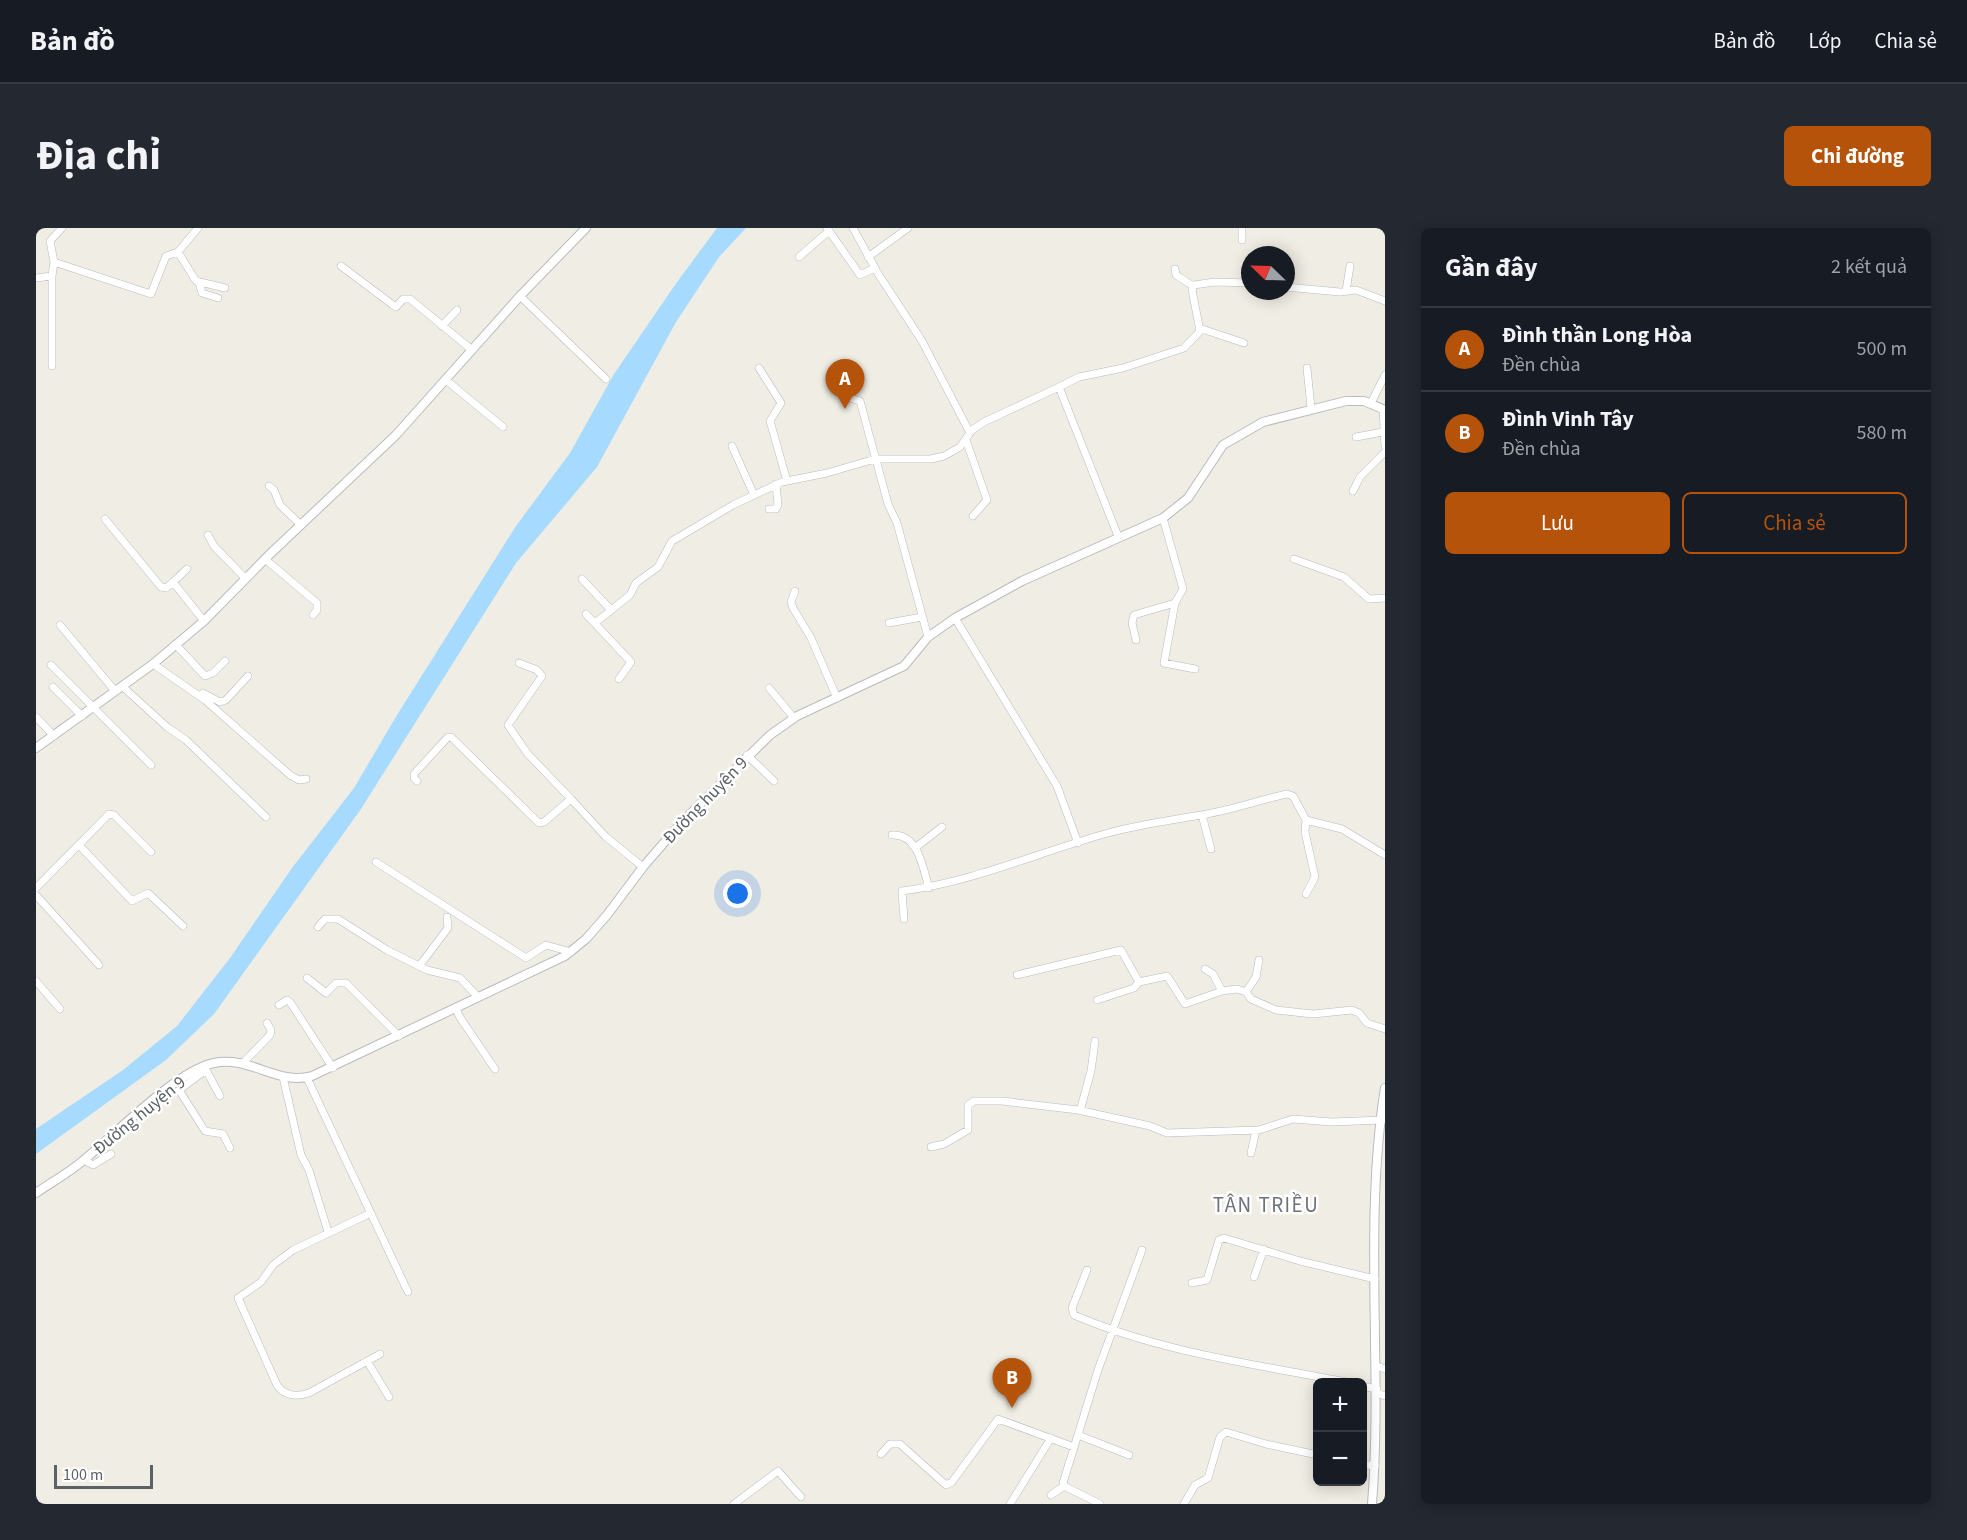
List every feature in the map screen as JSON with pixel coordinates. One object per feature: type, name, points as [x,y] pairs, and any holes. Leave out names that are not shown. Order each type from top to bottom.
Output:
[{"type":"street","points":[[52,366],[54,262],[50,241],[62,228]]},
{"type":"street","points":[[54,262],[148,295],[154,291],[166,256],[178,252],[198,228]]},
{"type":"street","points":[[36,748],[155,663],[204,621],[265,559],[396,435],[520,296],[586,228]]},
{"type":"street","points":[[853,228],[874,268],[922,341],[968,437],[987,500],[973,516]]},
{"type":"street","points":[[868,258],[908,228]]},
{"type":"street","points":[[1242,228],[1242,240]]},
{"type":"street","points":[[799,257],[828,230],[860,275],[874,268]]},
{"type":"street","points":[[178,252],[192,276],[200,282],[225,288]]},
{"type":"street","points":[[341,266],[396,307],[403,299],[410,299],[472,350]]},
{"type":"street","points":[[1346,291],[1350,266]]},
{"type":"street","points":[[1175,269],[1176,275],[1193,286],[1215,282],[1241,283]]},
{"type":"street","points":[[36,278],[52,276]]},
{"type":"street","points":[[200,282],[202,293],[218,298]]},
{"type":"street","points":[[1193,286],[1200,331]]},
{"type":"street","points":[[1295,288],[1356,290],[1385,302]]},
{"type":"street","points":[[520,296],[606,380]]},
{"type":"street","points":[[442,326],[456,310]]},
{"type":"street","points":[[595,623],[630,595],[636,583],[658,567],[672,541],[776,484],[787,480],[827,474],[878,458],[931,459],[954,453],[968,437],[1001,413],[1079,377],[1123,368],[1184,348],[1200,331],[1206,329],[1227,340],[1244,343]]},
{"type":"street","points":[[759,368],[781,403],[770,422],[787,480]]},
{"type":"street","points":[[1307,368],[1311,408]]},
{"type":"street","points":[[1371,403],[1385,375]]},
{"type":"street","points":[[446,380],[503,427]]},
{"type":"street","points":[[1059,387],[1118,536]]},
{"type":"street","points":[[850,398],[860,401],[928,637]]},
{"type":"street","name":"Đường huyện 9","points":[[36,1193],[84,1160],[154,1099],[205,1068],[223,1061],[243,1063],[283,1077],[307,1078],[333,1068],[571,952],[607,915],[643,867],[688,815],[747,755],[794,718],[904,666],[928,637],[955,618],[1022,581],[1118,536],[1163,518],[1188,498],[1223,445],[1263,422],[1346,401],[1371,403],[1384,409]]},
{"type":"street","points":[[1384,409],[1385,446]]},
{"type":"street","points":[[1356,437],[1383,432]]},
{"type":"street","points":[[732,446],[753,495]]},
{"type":"street","points":[[1353,491],[1360,477],[1385,452]]},
{"type":"street","points":[[769,509],[776,509],[778,505],[776,484]]},
{"type":"street","points":[[269,486],[274,490],[280,505],[301,525]]},
{"type":"street","points":[[1163,518],[1184,586],[1175,603],[1164,663],[1195,669]]},
{"type":"street","points":[[105,519],[161,587],[166,588],[187,569]]},
{"type":"street","points":[[208,535],[214,546],[245,579]]},
{"type":"street","points":[[265,559],[316,603],[317,610],[313,615]]},
{"type":"street","points":[[1294,559],[1344,577],[1369,598],[1385,598]]},
{"type":"street","points":[[582,579],[611,610]]},
{"type":"street","points":[[172,582],[204,621]]},
{"type":"street","points":[[795,591],[791,602],[793,608],[811,638],[837,698]]},
{"type":"street","points":[[1136,640],[1132,623],[1134,615],[1175,603]]},
{"type":"street","points":[[586,614],[632,662],[619,679]]},
{"type":"street","points":[[889,623],[922,616]]},
{"type":"street","points":[[955,618],[1056,786],[1078,843]]},
{"type":"street","points":[[60,625],[118,689],[186,740],[266,817]]},
{"type":"street","points":[[177,646],[205,676],[213,673],[225,661]]},
{"type":"street","points":[[155,663],[220,702],[226,700],[248,676]]},
{"type":"street","points":[[155,663],[205,700],[290,774],[299,780],[306,779]]},
{"type":"street","points":[[519,663],[537,670],[542,676],[508,725],[527,753],[606,837],[643,867]]},
{"type":"street","points":[[51,665],[151,765]]},
{"type":"street","points":[[53,687],[82,716]]},
{"type":"street","points":[[769,688],[794,718]]},
{"type":"street","points":[[36,717],[54,736]]},
{"type":"street","points":[[417,781],[414,774],[449,736],[538,823],[544,822],[572,799]]},
{"type":"street","points":[[747,755],[774,781]]},
{"type":"street","points":[[904,919],[901,892],[929,888],[1016,864],[1078,843],[1150,823],[1202,815],[1287,794],[1293,796],[1306,820],[1305,832],[1315,877],[1306,894]]},
{"type":"street","points":[[36,888],[80,846],[105,816],[112,814],[150,852]]},
{"type":"street","points":[[1202,815],[1211,849]]},
{"type":"street","points":[[1306,820],[1342,829],[1385,855]]},
{"type":"street","points":[[915,848],[942,827]]},
{"type":"street","points":[[892,835],[903,836],[915,848],[929,888]]},
{"type":"street","points":[[80,846],[132,901],[148,893],[183,926]]},
{"type":"street","points":[[376,862],[526,958],[546,945],[571,952]]},
{"type":"street","points":[[36,895],[99,965]]},
{"type":"street","points":[[420,965],[448,928],[447,918]]},
{"type":"street","points":[[318,927],[325,919],[338,919],[392,952],[420,965],[460,978],[478,997]]},
{"type":"street","points":[[1017,975],[1121,950],[1139,982]]},
{"type":"street","points":[[1246,992],[1256,977],[1258,960]]},
{"type":"street","points":[[1205,969],[1213,974],[1222,991]]},
{"type":"street","points":[[1097,1000],[1134,988],[1139,982],[1167,976],[1185,1004],[1222,991],[1237,989],[1246,992],[1251,999],[1276,1010],[1313,1014],[1352,1010],[1359,1013],[1367,1023],[1385,1029]]},
{"type":"street","points":[[307,978],[326,993],[336,982],[346,983],[399,1036]]},
{"type":"street","points":[[36,981],[60,1009]]},
{"type":"street","points":[[279,1005],[287,1000],[291,1002],[333,1068]]},
{"type":"street","points":[[456,1008],[495,1070]]},
{"type":"street","points":[[243,1063],[270,1035],[271,1030],[267,1023]]},
{"type":"street","points":[[1080,1111],[1091,1071],[1095,1041]]},
{"type":"street","points":[[220,1096],[205,1068],[179,1090],[205,1131],[223,1134],[230,1148]]},
{"type":"street","points":[[283,1077],[301,1155],[309,1170],[328,1232]]},
{"type":"street","points":[[307,1078],[408,1292]]},
{"type":"street","points":[[1372,1504],[1381,1368],[1375,1279],[1385,1088]]},
{"type":"street","points":[[931,1147],[944,1144],[968,1130],[968,1105],[974,1101],[1002,1101],[1080,1111],[1150,1126],[1167,1132],[1256,1130],[1293,1119],[1332,1122],[1383,1120]]},
{"type":"street","points":[[1251,1153],[1256,1130]]},
{"type":"street","points":[[84,1160],[93,1165],[111,1154]]},
{"type":"street","points":[[370,1213],[282,1257],[261,1282],[238,1298],[277,1385],[283,1391],[298,1396],[304,1395],[380,1354]]},
{"type":"street","points":[[1192,1284],[1203,1282],[1210,1276],[1221,1238],[1300,1261],[1375,1279]]},
{"type":"street","points":[[1254,1277],[1264,1249]]},
{"type":"street","points":[[1064,1486],[1063,1481],[1074,1447],[1142,1250]]},
{"type":"street","points":[[1087,1270],[1072,1312],[1113,1332],[1203,1356],[1320,1378]]},
{"type":"street","points":[[367,1361],[389,1397]]},
{"type":"street","points":[[881,1454],[890,1444],[900,1444],[946,1485],[952,1482],[998,1419],[1074,1447]]},
{"type":"street","points":[[1184,1504],[1195,1485],[1208,1479],[1220,1437],[1226,1432],[1313,1454]]},
{"type":"street","points":[[1078,1435],[1129,1455]]},
{"type":"street","points":[[1010,1504],[1051,1438]]},
{"type":"street","points":[[1367,1465],[1375,1466]]},
{"type":"street","points":[[734,1504],[778,1471],[801,1497]]},
{"type":"street","points":[[1051,1495],[1064,1486]]},
{"type":"street","points":[[1064,1486],[1100,1504]]},
{"type":"water","points":[[717,228],[746,228],[719,257],[676,322],[597,467],[516,563],[361,809],[214,1014],[166,1060],[36,1154],[36,1129],[123,1070],[177,1026],[230,958],[292,868],[354,788],[397,715],[516,526],[570,453],[614,374]]},
{"type":"place","name":"Đình thần Long Hòa","points":[[845,409]]},
{"type":"place","name":"Đình Vinh Tây","points":[[1012,1408]]},
{"type":"district","name":"TÂN TRIỀU","points":[[1266,1205]]}]
